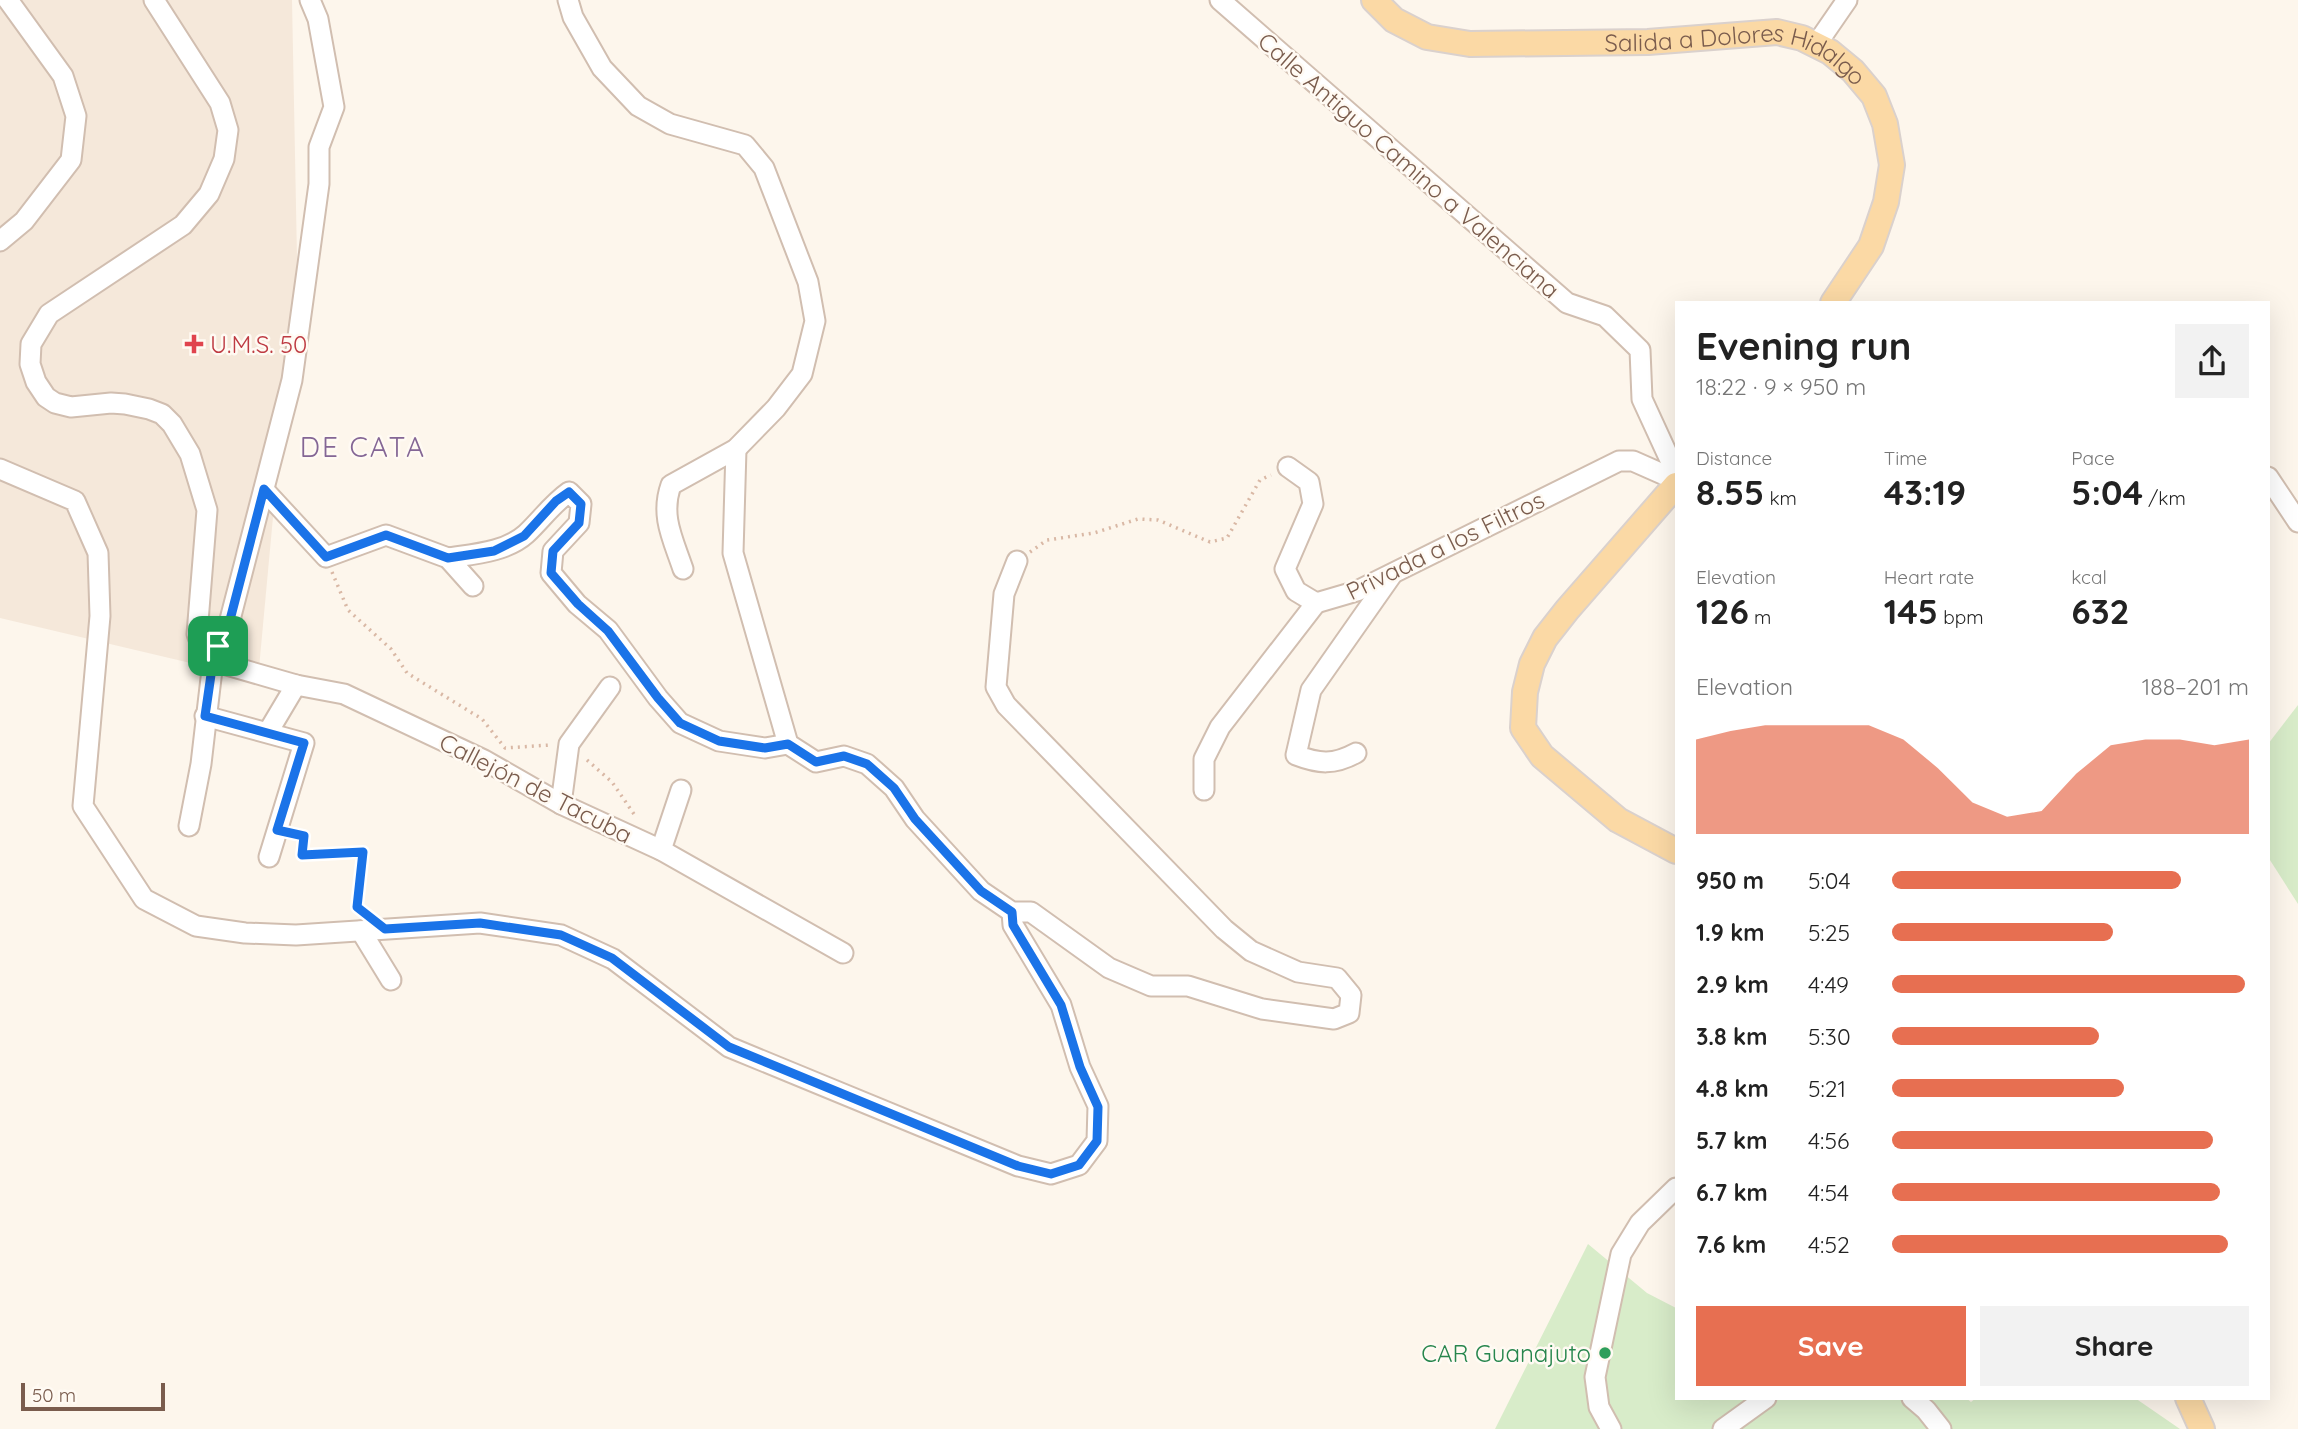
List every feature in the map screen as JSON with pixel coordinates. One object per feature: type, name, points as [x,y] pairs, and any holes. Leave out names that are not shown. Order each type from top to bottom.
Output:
[{"type":"main road","name":"Salida a Dolores Hidalgo","points":[[1374,0],[1394,20],[1427,37],[1470,44],[1648,42],[1777,32],[1802,38],[1830,51],[1853,71],[1874,96],[1885,124],[1892,164],[1886,202],[1871,246],[1834,301]]},
{"type":"main road","points":[[1675,486],[1545,638],[1532,664],[1525,692],[1523,728],[1542,756],[1618,820],[1675,850]]},
{"type":"main road","points":[[2190,1400],[2202,1429]]},
{"type":"street","points":[[0,241],[24,221],[71,160],[76,116],[63,76],[8,0]]},
{"type":"street","points":[[154,0],[220,103],[228,130],[224,159],[209,194],[183,225],[49,314],[31,344],[30,364],[36,382],[46,397],[55,403],[71,407],[125,404],[162,414],[172,424],[190,454],[207,510],[197,634],[203,645],[215,654]]},
{"type":"street","points":[[189,827],[201,764],[215,654],[225,639],[292,380],[319,184],[319,147],[334,107],[318,19],[310,0]]},
{"type":"street","points":[[568,0],[573,17],[602,68],[638,106],[670,124],[745,145],[764,168],[808,282],[815,321],[802,374],[776,408],[736,449],[671,485],[666,501],[668,524],[682,569]]},
{"type":"street","name":"Calle Antiguo Camino a Valenciana","points":[[1220,0],[1567,303],[1605,316],[1640,351],[1642,398],[1675,471]]},
{"type":"street","points":[[1816,45],[1847,0]]},
{"type":"street","points":[[736,449],[733,553],[788,744],[816,762],[844,756],[867,764],[894,788],[915,819],[981,891],[1012,912],[1031,912],[1109,968],[1151,986],[1188,986],[1262,1009],[1334,1019],[1349,1013],[1351,995],[1337,978],[1298,972],[1251,951],[1224,929],[1006,705],[996,687],[1004,594],[1017,561]]},
{"type":"street","name":"Privada a los Filtros","points":[[1288,467],[1309,482],[1312,505],[1285,569],[1296,591],[1315,603],[1357,591],[1619,461],[1633,461],[1675,480]]},
{"type":"street","points":[[0,469],[75,501],[98,553],[100,616],[83,806],[144,899],[196,926],[296,935],[480,923],[561,935],[612,958],[729,1047],[1018,1166],[1051,1174],[1079,1165],[1097,1141],[1098,1107],[1080,1067],[1061,1005],[1013,925],[1012,912]]},
{"type":"street","points":[[2270,480],[2298,522]]},
{"type":"street","points":[[264,489],[326,557],[386,535],[448,558],[473,586]]},
{"type":"street","points":[[448,558],[494,551],[524,536],[556,501],[569,492],[581,504],[579,523],[553,551],[551,573],[578,604],[608,631],[658,698],[680,723],[719,741],[765,748],[788,744]]},
{"type":"street","points":[[1356,753],[1340,762],[1313,761],[1296,755],[1311,690],[1394,573]]},
{"type":"street","points":[[1203,790],[1204,759],[1220,727],[1315,603]]},
{"type":"street","name":"Callejón de Tacuba","points":[[215,654],[296,685],[344,694],[484,760],[561,804],[661,850],[843,953]]},
{"type":"street","points":[[268,732],[296,685]]},
{"type":"street","points":[[561,804],[569,744],[610,687]]},
{"type":"street","points":[[205,716],[304,743],[269,857]]},
{"type":"street","points":[[661,850],[681,790]]},
{"type":"street","points":[[360,930],[391,980]]},
{"type":"street","points":[[1611,1429],[1598,1407],[1595,1377],[1621,1254],[1640,1223],[1675,1189]]},
{"type":"street","points":[[1723,1429],[1763,1400]]},
{"type":"street","points":[[1914,1400],[1941,1429]]},
{"type":"path","points":[[1017,561],[1047,540],[1094,533],[1138,519],[1158,520],[1210,542],[1227,538],[1260,480],[1288,467]]},
{"type":"path","points":[[326,557],[348,610],[391,649],[407,673],[482,719],[505,748],[569,744],[612,782],[640,822]]},
{"type":"path","points":[[277,830],[304,836],[302,855],[363,852],[357,907],[385,929]]},
{"type":"shaded area","points":[[0,0],[292,0],[297,258],[258,679],[0,618]]},
{"type":"green space","points":[[2298,705],[2298,904],[2270,860],[2270,741]]},
{"type":"green space","name":"CAR Guanajuto","points":[[1588,1244],[1647,1293],[1675,1307],[1675,1400],[2138,1400],[2180,1429],[1495,1429]]},
{"type":"place","name":"U.M.S. 50","points":[[194,344]]},
{"type":"place","name":"CAR Guanajuto","points":[[1605,1353]]},
{"type":"district","name":"DE CATA","points":[[363,446]]},
{"type":"route","points":[[264,489],[326,557],[386,535],[448,558],[494,551],[524,536],[556,501],[569,492],[581,504],[579,523],[553,551],[551,573],[578,604],[608,631],[680,723],[719,741],[765,748],[788,744],[816,762],[844,756],[867,764],[894,788],[915,819],[981,891],[1012,912],[1013,925],[1061,1005],[1080,1067],[1098,1107],[1097,1141],[1079,1165],[1051,1174],[1018,1166],[729,1047],[612,958],[561,935],[480,923],[385,929],[357,907],[363,852],[302,855],[304,836],[277,830],[304,743],[205,716],[213,661],[218,646],[225,639],[264,489]]}]
